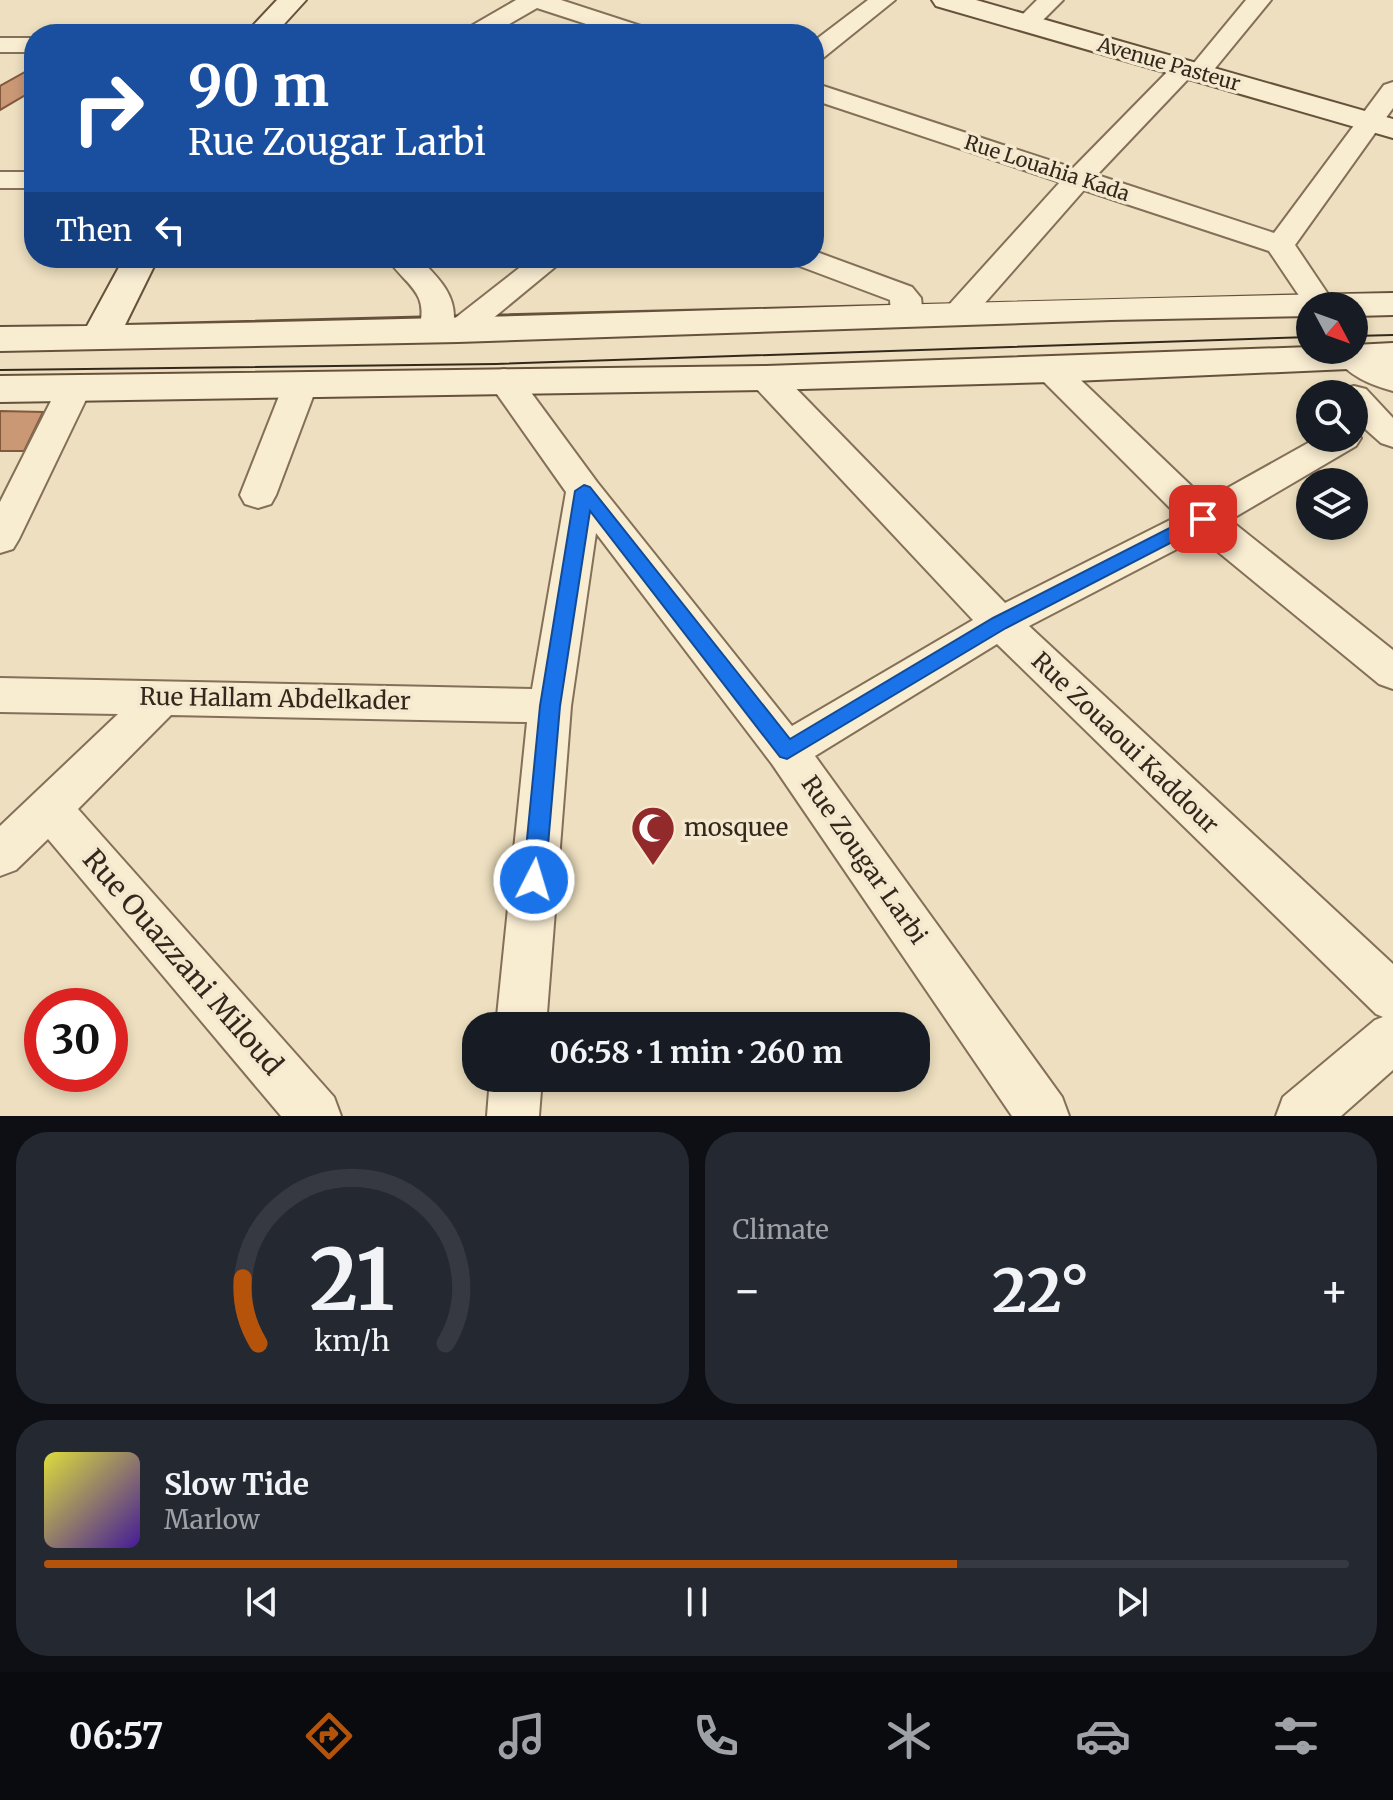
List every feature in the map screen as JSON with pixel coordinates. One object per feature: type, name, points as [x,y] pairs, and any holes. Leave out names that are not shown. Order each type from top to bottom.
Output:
[{"type":"street","points":[[269,24],[292,0]]},
{"type":"street","points":[[493,24],[535,0],[610,24]]},
{"type":"street","points":[[824,45],[883,0]]},
{"type":"street","name":"Avenue Pasteur","points":[[946,0],[1382,126]]},
{"type":"street","points":[[1026,23],[1051,0]]},
{"type":"street","points":[[958,314],[1079,178],[1191,71],[1259,0]]},
{"type":"street","points":[[0,45],[24,45]]},
{"type":"street","points":[[1312,292],[1280,245],[1382,126],[1393,90]]},
{"type":"street","name":"Rue Louahia Kada","points":[[824,94],[1280,245]]},
{"type":"street","points":[[0,180],[24,180]]},
{"type":"street","points":[[824,265],[901,294],[905,298],[907,316]]},
{"type":"street","points":[[100,337],[136,268]]},
{"type":"street","points":[[411,268],[439,301],[440,316],[446,331]]},
{"type":"street","points":[[446,331],[537,268]]},
{"type":"street","points":[[1368,304],[1393,304]]},
{"type":"street","points":[[0,339],[446,331],[1296,306]]},
{"type":"street","points":[[1368,387],[1393,355]]},
{"type":"street","points":[[1362,380],[1365,368],[1393,380]]},
{"type":"street","points":[[1051,370],[1203,519],[1393,673]]},
{"type":"street","points":[[0,389],[766,378],[1051,370],[1296,397]]},
{"type":"street","name":"Rue Zouaoui Kaddour","points":[[766,378],[1000,623],[1393,997]]},
{"type":"street","name":"Rue Zougar Larbi","points":[[504,380],[584,491],[787,751],[1043,1116]]},
{"type":"street","points":[[258,495],[300,386]]},
{"type":"street","points":[[0,539],[75,387]]},
{"type":"street","points":[[787,751],[1000,623],[1203,519],[1296,449]]},
{"type":"street","points":[[522,1012],[550,706],[584,491]]},
{"type":"street","name":"Rue Hallam Abdelkader","points":[[0,695],[550,706]]},
{"type":"street","points":[[0,856],[164,696]]},
{"type":"street","name":"Rue Ouazzani Miloud","points":[[50,809],[315,1116]]},
{"type":"street","points":[[1302,1116],[1393,1037]]},
{"type":"street","points":[[513,1116],[515,1092]]},
{"type":"building","points":[[24,73],[24,96],[0,110],[0,86]]},
{"type":"building","points":[[0,411],[43,412],[24,451],[0,451]]},
{"type":"tram line","points":[[1368,336],[1393,335]]},
{"type":"tram line","points":[[0,370],[496,364],[1296,337]]},
{"type":"place","name":"mosquee","points":[[653,867]]},
{"type":"route","points":[[534,880],[550,706],[584,491],[787,751],[1000,623],[1203,519]]}]
